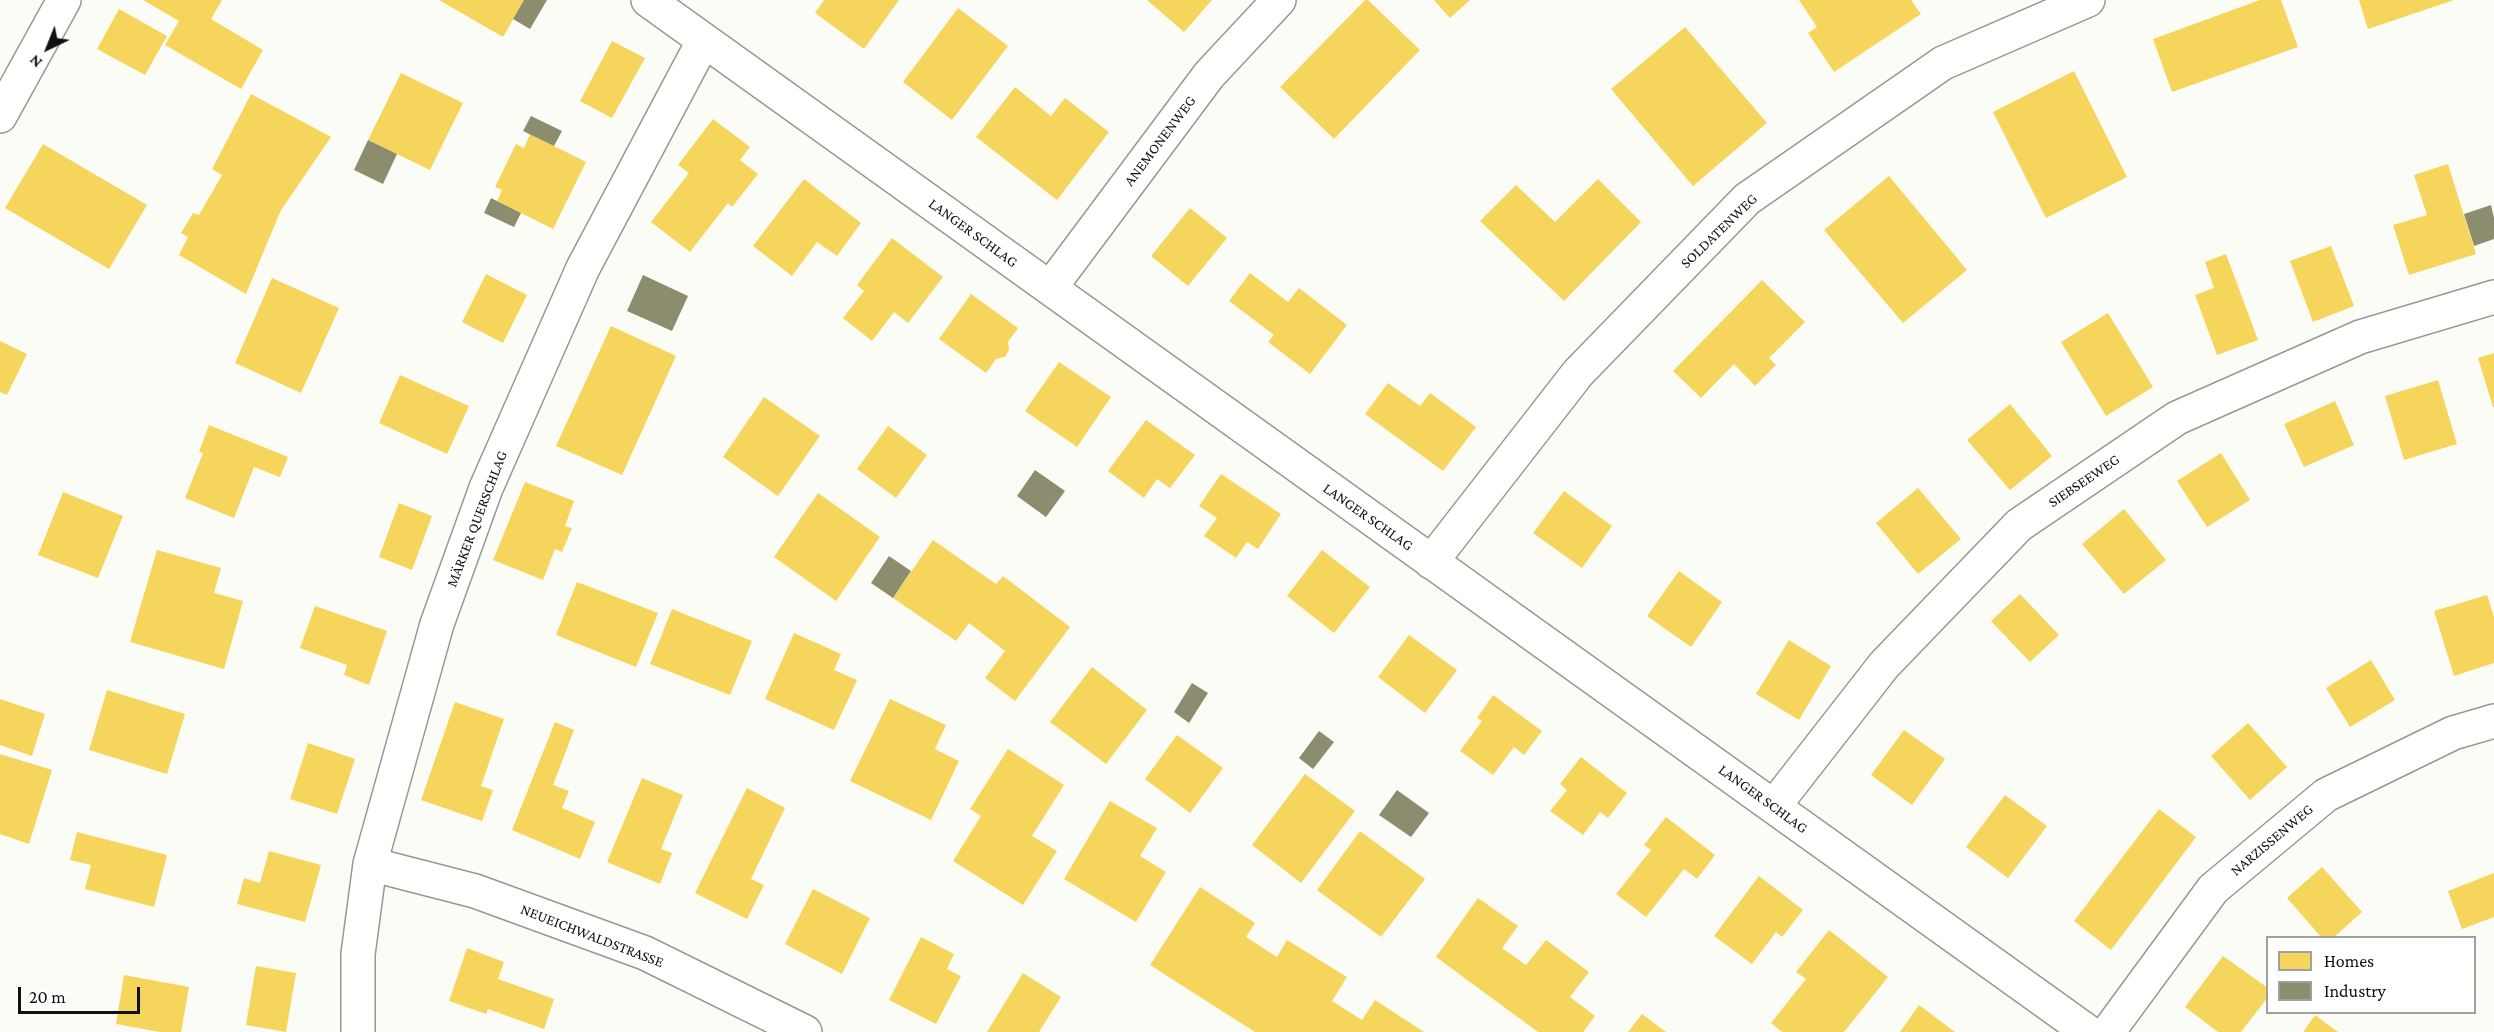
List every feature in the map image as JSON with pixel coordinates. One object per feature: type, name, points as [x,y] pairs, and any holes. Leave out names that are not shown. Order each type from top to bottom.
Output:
[{"type":"street","points":[[0,116],[63,0]]},
{"type":"street","name":"LANGER SCHLAG","points":[[648,0],[2088,1032]]},
{"type":"street","name":"ANEMONENWEG","points":[[1050,288],[1209,75],[1279,0]]},
{"type":"street","name":"SOLDATENWEG","points":[[1431,562],[1578,373],[1747,199],[1943,63],[2088,0]]},
{"type":"street","name":"MÄRKER QUERSCHLAG","points":[[358,1032],[358,954],[370,864],[437,624],[486,488],[583,268],[704,40]]},
{"type":"street","name":"SIEBSEEWEG","points":[[1774,806],[1884,665],[2019,525],[2177,418],[2360,337],[2494,297]]},
{"type":"street","name":"NARZISSENWEG","points":[[2108,1032],[2213,889],[2326,795],[2453,733],[2494,721]]},
{"type":"street","name":"NEUEICHWALDSTRASSE","points":[[370,864],[475,891],[645,953],[805,1032]]},
{"type":"building: Homes","points":[[143,0],[222,0],[211,19],[263,50],[241,89],[165,45],[179,21]]},
{"type":"building: Homes","points":[[439,0],[524,0],[503,37]]},
{"type":"building: Homes","points":[[824,0],[899,0],[864,49],[815,13]]},
{"type":"building: Homes","points":[[1147,0],[1212,0],[1184,32]]},
{"type":"building: Homes","points":[[1365,0],[1368,0],[1420,50],[1334,139],[1280,87]]},
{"type":"building: Homes","points":[[1434,0],[1470,0],[1450,18]]},
{"type":"building: Homes","points":[[1799,0],[1911,0],[1921,14],[1834,72],[1808,33],[1817,27]]},
{"type":"building: Homes","points":[[2260,0],[2281,0],[2298,47],[2172,92],[2153,39]]},
{"type":"building: Homes","points":[[2359,0],[2454,0],[2368,29]]},
{"type":"building: Homes","points":[[958,8],[1008,46],[952,120],[903,82]]},
{"type":"building: Homes","points":[[119,9],[167,36],[145,75],[97,49]]},
{"type":"building: Homes","points":[[1685,27],[1767,123],[1693,186],[1611,89]]},
{"type":"building: Homes","points":[[612,41],[645,58],[612,118],[580,101]]},
{"type":"building: Homes","points":[[2074,71],[2127,177],[2046,218],[1993,112]]},
{"type":"building: Homes","points":[[401,73],[463,103],[430,170],[368,140]]},
{"type":"building: Homes","points":[[1015,87],[1051,116],[1065,98],[1109,132],[1057,200],[976,137]]},
{"type":"building: Homes","points":[[251,94],[331,137],[281,210],[246,294],[179,255],[188,237],[181,233],[193,213],[199,215],[222,175],[212,169]]},
{"type":"building: Homes","points":[[713,119],[750,147],[740,160],[758,174],[732,207],[728,203],[690,252],[651,222],[689,173],[678,165]]},
{"type":"building: Homes","points":[[530,134],[586,162],[553,229],[497,201],[502,190],[495,187],[516,144],[524,148]]},
{"type":"building: Homes","points":[[43,144],[147,205],[109,269],[5,208]]},
{"type":"building: Homes","points":[[2448,164],[2476,254],[2409,275],[2393,225],[2427,215],[2414,175]]},
{"type":"building: Homes","points":[[1889,176],[1967,270],[1903,323],[1824,230]]},
{"type":"building: Homes","points":[[804,179],[861,223],[837,256],[817,242],[792,276],[753,246]]},
{"type":"building: Homes","points":[[1598,179],[1641,222],[1564,301],[1480,221],[1516,185],[1555,222]]},
{"type":"building: Homes","points":[[1190,208],[1227,238],[1188,286],[1151,256]]},
{"type":"building: Homes","points":[[892,238],[943,277],[908,323],[894,312],[872,341],[843,318],[864,291],[857,285]]},
{"type":"building: Homes","points":[[2331,246],[2354,306],[2313,322],[2290,261]]},
{"type":"building: Homes","points":[[2226,254],[2258,340],[2217,355],[2195,295],[2214,288],[2205,262]]},
{"type":"building: Homes","points":[[1250,273],[1288,302],[1299,288],[1347,325],[1310,374],[1268,342],[1274,335],[1229,301]]},
{"type":"building: Homes","points":[[486,274],[527,295],[503,343],[462,322]]},
{"type":"building: Homes","points":[[272,278],[339,308],[301,393],[235,363]]},
{"type":"building: Homes","points":[[1762,280],[1805,322],[1769,358],[1776,365],[1755,386],[1734,364],[1701,398],[1673,371]]},
{"type":"building: Homes","points":[[971,294],[1018,328],[1008,342],[1009,350],[1005,357],[996,359],[986,373],[939,339]]},
{"type":"building: Homes","points":[[2108,313],[2153,387],[2106,416],[2061,342]]},
{"type":"building: Homes","points":[[611,326],[676,356],[622,475],[556,446]]},
{"type":"building: Homes","points":[[0,341],[27,354],[7,395],[0,392]]},
{"type":"building: Homes","points":[[2494,353],[2494,407],[2493,407],[2478,358]]},
{"type":"building: Homes","points":[[1059,362],[1111,397],[1077,447],[1025,411]]},
{"type":"building: Homes","points":[[400,375],[469,406],[447,454],[379,423]]},
{"type":"building: Homes","points":[[2438,380],[2457,444],[2404,460],[2385,396]]},
{"type":"building: Homes","points":[[1388,383],[1420,406],[1430,393],[1476,427],[1443,471],[1365,414]]},
{"type":"building: Homes","points":[[764,397],[820,436],[778,496],[723,457]]},
{"type":"building: Homes","points":[[2335,401],[2354,445],[2304,467],[2284,424]]},
{"type":"building: Homes","points":[[2010,404],[2052,456],[2010,490],[1967,440]]},
{"type":"building: Homes","points":[[1146,420],[1195,455],[1170,488],[1157,479],[1144,498],[1108,471]]},
{"type":"building: Homes","points":[[209,425],[288,457],[280,477],[254,467],[234,518],[185,498],[203,453],[199,452]]},
{"type":"building: Homes","points":[[888,426],[927,455],[896,498],[857,469]]},
{"type":"building: Homes","points":[[2221,453],[2250,500],[2207,527],[2177,481]]},
{"type":"building: Homes","points":[[1221,474],[1281,514],[1258,549],[1247,542],[1236,558],[1204,536],[1217,518],[1199,506]]},
{"type":"building: Homes","points":[[525,482],[574,501],[565,526],[572,528],[562,552],[555,549],[543,580],[493,560]]},
{"type":"building: Homes","points":[[1918,488],[1961,539],[1918,574],[1876,523]]},
{"type":"building: Homes","points":[[1564,491],[1612,526],[1582,568],[1533,533]]},
{"type":"building: Homes","points":[[63,492],[123,516],[98,578],[38,555]]},
{"type":"building: Homes","points":[[818,493],[880,537],[836,601],[774,557]]},
{"type":"building: Homes","points":[[399,503],[432,516],[412,570],[379,557]]},
{"type":"building: Homes","points":[[2124,509],[2166,560],[2124,594],[2082,544]]},
{"type":"building: Homes","points":[[933,540],[996,584],[1003,576],[1070,627],[1015,701],[985,678],[1005,651],[969,623],[956,641],[893,598]]},
{"type":"building: Homes","points":[[157,550],[221,568],[214,593],[243,601],[224,669],[130,642]]},
{"type":"building: Homes","points":[[1322,550],[1370,587],[1334,633],[1287,596]]},
{"type":"building: Homes","points":[[1679,571],[1722,602],[1691,647],[1647,616]]},
{"type":"building: Homes","points":[[577,582],[658,613],[636,667],[556,635]]},
{"type":"building: Homes","points":[[2020,594],[2059,635],[2030,662],[1991,621]]},
{"type":"building: Homes","points":[[2487,595],[2494,617],[2494,663],[2454,676],[2434,611]]},
{"type":"building: Homes","points":[[315,606],[387,631],[369,685],[344,675],[347,665],[300,648]]},
{"type":"building: Homes","points":[[672,609],[752,641],[730,695],[650,664]]},
{"type":"building: Homes","points":[[794,633],[841,654],[834,670],[857,680],[834,730],[765,699]]},
{"type":"building: Homes","points":[[1409,635],[1457,670],[1425,713],[1378,677]]},
{"type":"building: Homes","points":[[1789,640],[1831,666],[1799,720],[1756,694]]},
{"type":"building: Homes","points":[[2371,660],[2395,700],[2350,727],[2326,688]]},
{"type":"building: Homes","points":[[1092,667],[1147,710],[1106,764],[1050,722]]},
{"type":"building: Homes","points":[[107,690],[185,714],[167,774],[89,750]]},
{"type":"building: Homes","points":[[1493,695],[1542,731],[1524,755],[1514,747],[1493,775],[1460,751],[1482,721],[1477,718]]},
{"type":"building: Homes","points":[[0,699],[45,714],[32,756],[0,745]]},
{"type":"building: Homes","points":[[890,699],[946,725],[935,749],[959,761],[931,820],[850,781]]},
{"type":"building: Homes","points":[[455,702],[504,719],[481,786],[493,790],[482,821],[421,800]]},
{"type":"building: Homes","points":[[555,722],[574,730],[553,785],[569,791],[562,808],[595,822],[580,859],[512,830]]},
{"type":"building: Homes","points":[[2248,723],[2287,767],[2250,800],[2211,756]]},
{"type":"building: Homes","points":[[1904,730],[1945,759],[1912,805],[1871,775]]},
{"type":"building: Homes","points":[[1177,735],[1223,768],[1190,813],[1145,779]]},
{"type":"building: Homes","points":[[308,743],[355,759],[337,814],[290,799]]},
{"type":"building: Homes","points":[[1008,749],[1064,785],[1032,836],[1057,851],[1023,905],[953,861],[981,816],[970,809]]},
{"type":"building: Homes","points":[[0,754],[52,770],[29,844],[0,834]]},
{"type":"building: Homes","points":[[1581,757],[1627,793],[1608,818],[1600,812],[1583,835],[1550,811],[1567,790],[1560,784]]},
{"type":"building: Homes","points":[[1305,774],[1355,811],[1301,883],[1252,845]]},
{"type":"building: Homes","points":[[642,778],[683,795],[661,849],[672,853],[660,884],[607,862]]},
{"type":"building: Homes","points":[[747,788],[785,808],[751,879],[764,885],[747,919],[695,893]]},
{"type":"building: Homes","points":[[2005,795],[2047,826],[2008,878],[1966,847]]},
{"type":"building: Homes","points":[[1110,801],[1157,828],[1140,856],[1166,872],[1136,922],[1064,879]]},
{"type":"building: Homes","points":[[2159,809],[2196,837],[2111,950],[2074,921]]},
{"type":"building: Homes","points":[[1666,817],[1715,855],[1697,879],[1684,869],[1646,917],[1616,894],[1651,850],[1644,845]]},
{"type":"building: Homes","points":[[1360,831],[1425,879],[1381,937],[1317,890]]},
{"type":"building: Homes","points":[[77,832],[167,855],[154,907],[85,889],[91,865],[70,860]]},
{"type":"building: Homes","points":[[269,851],[321,865],[305,922],[237,904],[244,878],[260,883]]},
{"type":"building: Homes","points":[[2322,867],[2362,912],[2335,936],[2320,936],[2287,898]]},
{"type":"building: Homes","points":[[2494,873],[2494,917],[2462,929],[2448,891]]},
{"type":"building: Homes","points":[[1759,876],[1803,910],[1782,937],[1776,932],[1752,964],[1714,936]]},
{"type":"building: Homes","points":[[1200,887],[1255,923],[1246,937],[1277,957],[1287,940],[1347,977],[1332,1001],[1362,1020],[1375,1000],[1424,1032],[1255,1032],[1150,965]]},
{"type":"building: Homes","points":[[813,889],[870,918],[842,974],[785,944]]},
{"type":"building: Homes","points":[[1478,898],[1518,926],[1502,948],[1526,965],[1546,940],[1589,972],[1570,997],[1595,1016],[1583,1032],[1538,1032],[1436,957]]},
{"type":"building: Homes","points":[[1829,930],[1888,977],[1844,1032],[1782,1032],[1771,1023],[1806,979],[1796,972]]},
{"type":"building: Homes","points":[[921,937],[954,954],[947,969],[961,976],[936,1024],[889,1000]]},
{"type":"building: Homes","points":[[467,948],[504,962],[498,979],[554,999],[544,1029],[488,1009],[486,1014],[449,1001]]},
{"type":"building: Homes","points":[[2223,956],[2266,987],[2266,1000],[2241,1032],[2218,1032],[2185,1007]]},
{"type":"building: Homes","points":[[256,966],[296,973],[286,1032],[246,1025]]},
{"type":"building: Homes","points":[[1023,973],[1061,997],[1039,1032],[987,1032]]},
{"type":"building: Homes","points":[[124,975],[189,987],[181,1032],[160,1032],[116,1024]]},
{"type":"building: Homes","points":[[1919,1005],[1955,1032],[1900,1032]]},
{"type":"building: Homes","points":[[1642,1014],[1666,1032],[1628,1032]]},
{"type":"building: Homes","points":[[2315,1015],[2338,1032],[2303,1032]]},
{"type":"building: Industry","points":[[524,0],[547,0],[530,29],[513,19]]},
{"type":"building: Industry","points":[[531,116],[562,131],[554,146],[523,131]]},
{"type":"building: Industry","points":[[368,140],[397,154],[383,184],[354,170]]},
{"type":"building: Industry","points":[[491,198],[521,213],[514,227],[484,213]]},
{"type":"building: Industry","points":[[2491,205],[2494,218],[2494,239],[2474,246],[2464,214]]},
{"type":"building: Industry","points":[[643,275],[688,296],[672,331],[627,311]]},
{"type":"building: Industry","points":[[1035,470],[1065,491],[1046,517],[1017,496]]},
{"type":"building: Industry","points":[[889,556],[911,571],[893,598],[871,583]]},
{"type":"building: Industry","points":[[1192,683],[1208,693],[1189,723],[1174,712]]},
{"type":"building: Industry","points":[[1319,731],[1334,742],[1313,769],[1299,758]]},
{"type":"building: Industry","points":[[1397,790],[1429,813],[1411,837],[1379,815]]}]
